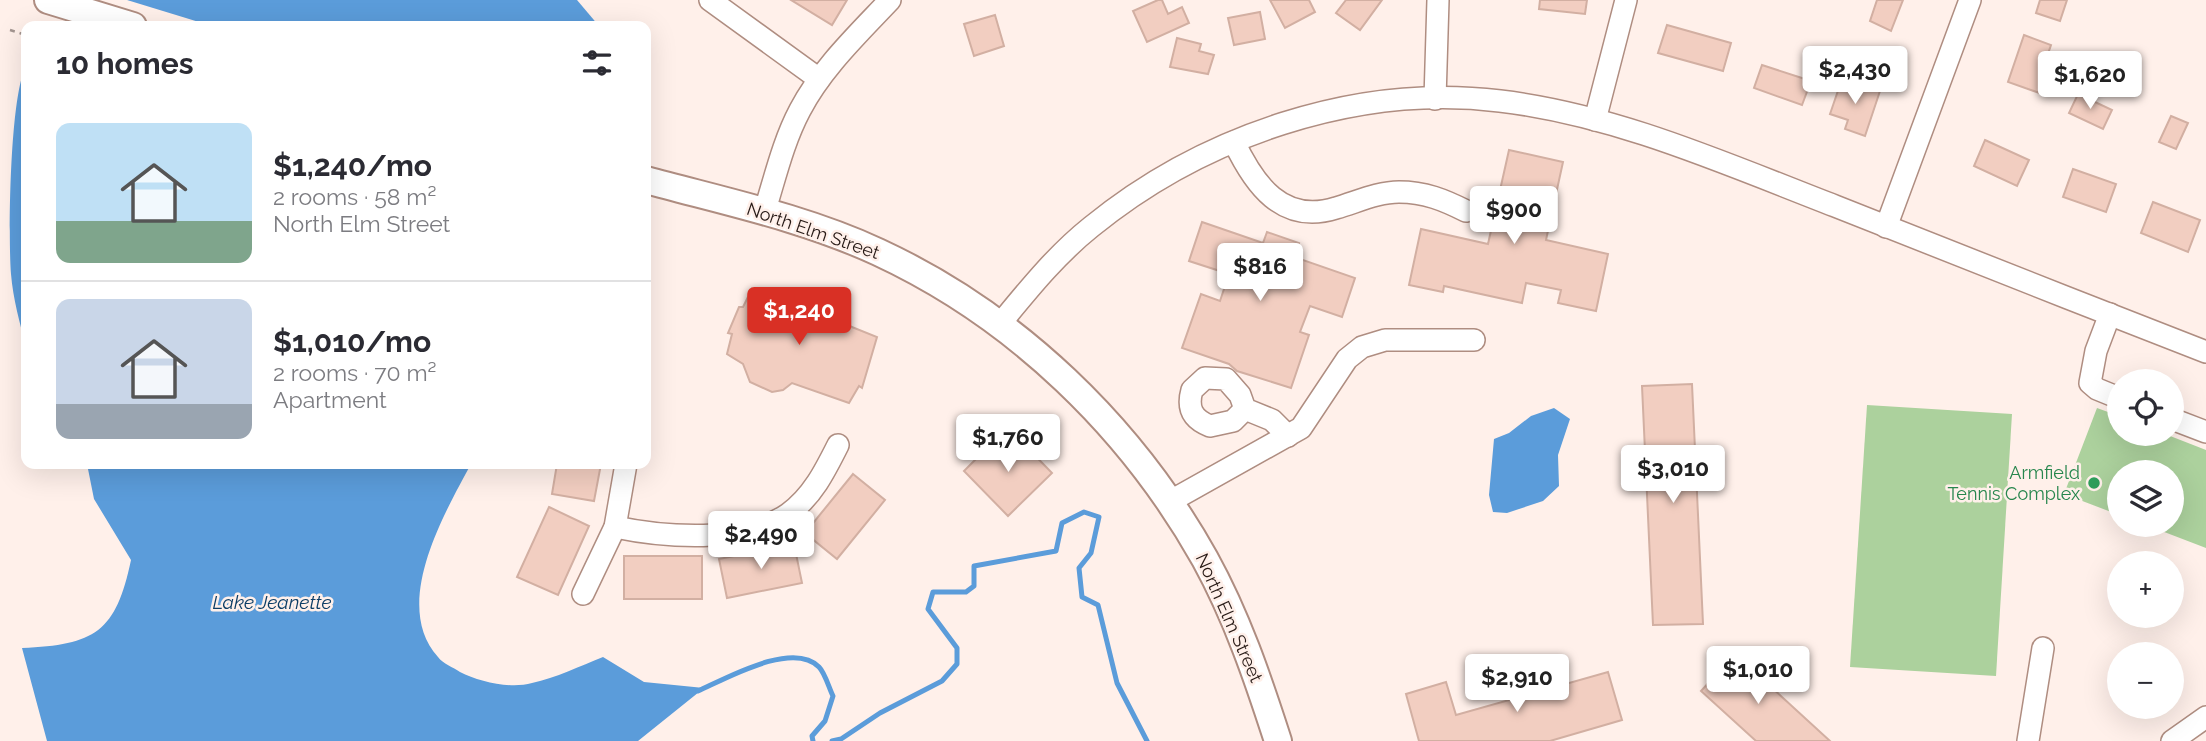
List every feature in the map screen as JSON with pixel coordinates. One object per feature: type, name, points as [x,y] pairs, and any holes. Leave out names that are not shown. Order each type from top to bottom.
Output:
[{"type":"main road","points":[[48,0],[117,21]]},
{"type":"main road","name":"North Elm Street","points":[[651,181],[764,213],[876,251],[920,273],[1000,324],[1042,359],[1099,415],[1169,502],[1205,560],[1230,610],[1278,741]]},
{"type":"street","points":[[710,0],[819,79]]},
{"type":"street","points":[[764,213],[788,135],[819,79],[890,0]]},
{"type":"street","points":[[1436,99],[1438,0]]},
{"type":"street","points":[[1595,120],[1626,0]]},
{"type":"street","points":[[1886,226],[1970,0]]},
{"type":"street","points":[[1000,324],[1034,282],[1090,228],[1172,172],[1234,142],[1311,116],[1354,107],[1436,99],[1498,100],[1595,120],[1695,152],[2206,352]]},
{"type":"street","points":[[1234,142],[1252,178],[1269,196],[1298,211],[1332,210],[1397,192],[1433,195],[1466,211]]},
{"type":"street","points":[[2107,393],[2091,383],[2096,351],[2110,314]]},
{"type":"street","points":[[1169,502],[1301,428],[1347,359],[1362,347],[1385,340],[1474,340]]},
{"type":"street","points":[[1245,409],[1272,420],[1288,436]]},
{"type":"street","points":[[2184,423],[2206,432]]},
{"type":"street","points":[[615,527],[647,534],[747,531],[787,514],[820,482],[838,445]]},
{"type":"street","points":[[583,594],[615,527],[625,469]]},
{"type":"street","points":[[2028,741],[2043,648]]},
{"type":"street","points":[[2172,741],[2206,717]]},
{"type":"path","points":[[10,30],[21,33]]},
{"type":"green space","points":[[1867,405],[2012,414],[1996,676],[1850,667]]},
{"type":"green space","name":"Armfield Tennis Complex","points":[[2097,408],[2107,412],[2107,446],[2184,446],[2184,441],[2206,450],[2206,548],[2177,537],[2184,537],[2184,460],[2107,460],[2107,510],[2064,494]]},
{"type":"water","points":[[127,0],[577,0],[595,21],[196,21]]},
{"type":"water","points":[[21,82],[21,327],[12,283],[10,256],[11,167],[16,106]]},
{"type":"water","points":[[1554,408],[1570,419],[1558,455],[1559,486],[1543,501],[1507,513],[1493,512],[1489,495],[1494,439],[1509,433],[1531,416]]},
{"type":"water","name":"Lake Jeanette","points":[[88,469],[468,469],[436,533],[421,586],[420,612],[425,636],[445,664],[476,679],[495,684],[524,685],[603,657],[644,682],[704,688],[638,741],[47,741],[22,648],[68,643],[85,638],[98,630],[118,604],[131,560],[94,499]]},
{"type":"building","points":[[791,0],[847,0],[832,25]]},
{"type":"building","points":[[1162,0],[1168,14],[1182,7],[1189,23],[1147,42],[1133,11]]},
{"type":"building","points":[[1270,0],[1309,0],[1315,12],[1285,28]]},
{"type":"building","points":[[1346,0],[1382,0],[1360,30],[1336,13]]},
{"type":"building","points":[[1540,0],[1587,0],[1585,14],[1539,9]]},
{"type":"building","points":[[1877,0],[1903,0],[1891,31],[1870,21]]},
{"type":"building","points":[[2040,0],[2067,0],[2060,21],[2036,13]]},
{"type":"building","points":[[1260,12],[1265,39],[1234,45],[1228,18]]},
{"type":"building","points":[[995,15],[1004,46],[974,56],[964,24]]},
{"type":"building","points":[[1667,25],[1731,43],[1723,71],[1658,53]]},
{"type":"building","points":[[2024,35],[2051,45],[2042,71],[2052,75],[2045,95],[2008,82]]},
{"type":"building","points":[[1177,38],[1201,44],[1199,51],[1214,55],[1208,74],[1170,67]]},
{"type":"building","points":[[1762,65],[1811,81],[1802,105],[1754,88]]},
{"type":"building","points":[[1842,79],[1880,91],[1865,136],[1845,129],[1848,120],[1830,114]]},
{"type":"building","points":[[2078,94],[2112,110],[2103,129],[2069,113]]},
{"type":"building","points":[[2171,116],[2188,123],[2176,149],[2159,142]]},
{"type":"building","points":[[1985,140],[2029,160],[2017,186],[1974,166]]},
{"type":"building","points":[[1509,150],[1563,162],[1546,240],[1608,254],[1596,311],[1558,303],[1561,290],[1526,283],[1522,303],[1444,286],[1443,292],[1409,285],[1421,229],[1488,244]]},
{"type":"building","points":[[2073,169],[2116,184],[2106,212],[2063,197]]},
{"type":"building","points":[[2153,202],[2200,220],[2188,252],[2141,233]]},
{"type":"building","points":[[1202,222],[1263,243],[1267,232],[1299,243],[1294,257],[1355,278],[1342,317],[1310,306],[1300,332],[1309,335],[1291,388],[1237,371],[1229,364],[1182,348],[1201,294],[1220,301],[1229,274],[1189,261]]},
{"type":"building","points":[[752,289],[789,301],[790,297],[843,317],[842,323],[877,337],[862,388],[859,386],[849,403],[792,383],[783,390],[772,392],[750,382],[743,364],[727,354],[732,334],[728,333],[739,307],[743,307]]},
{"type":"building","points":[[1692,384],[1703,624],[1653,625],[1642,386]]},
{"type":"building","points":[[1014,434],[1052,473],[1008,516],[964,471],[987,448],[993,454]]},
{"type":"building","points":[[556,469],[600,469],[594,501],[552,494]]},
{"type":"building","points":[[853,474],[885,500],[837,559],[805,533]]},
{"type":"building","points":[[549,507],[589,526],[558,595],[517,577]]},
{"type":"building","points":[[794,544],[802,583],[727,598],[719,559]]},
{"type":"building","points":[[624,556],[702,556],[702,599],[624,599]]},
{"type":"building","points":[[1735,654],[1830,741],[1756,741],[1701,691]]},
{"type":"building","points":[[1608,672],[1622,720],[1550,741],[1419,741],[1406,694],[1446,682],[1456,715]]},
{"type":"waterway","points":[[832,741],[841,739],[880,713],[942,681],[957,664],[957,648],[928,609],[933,592],[966,592],[974,586],[974,566],[1056,551],[1062,523],[1084,512],[1099,517],[1091,553],[1079,568],[1082,597],[1098,605],[1117,683],[1147,741]]},
{"type":"waterway","points":[[698,691],[759,664],[793,658],[807,660],[819,667],[833,696],[825,721],[812,736],[813,741]]},
{"type":"place","name":"Armfield Tennis Complex","points":[[2094,483]]}]
